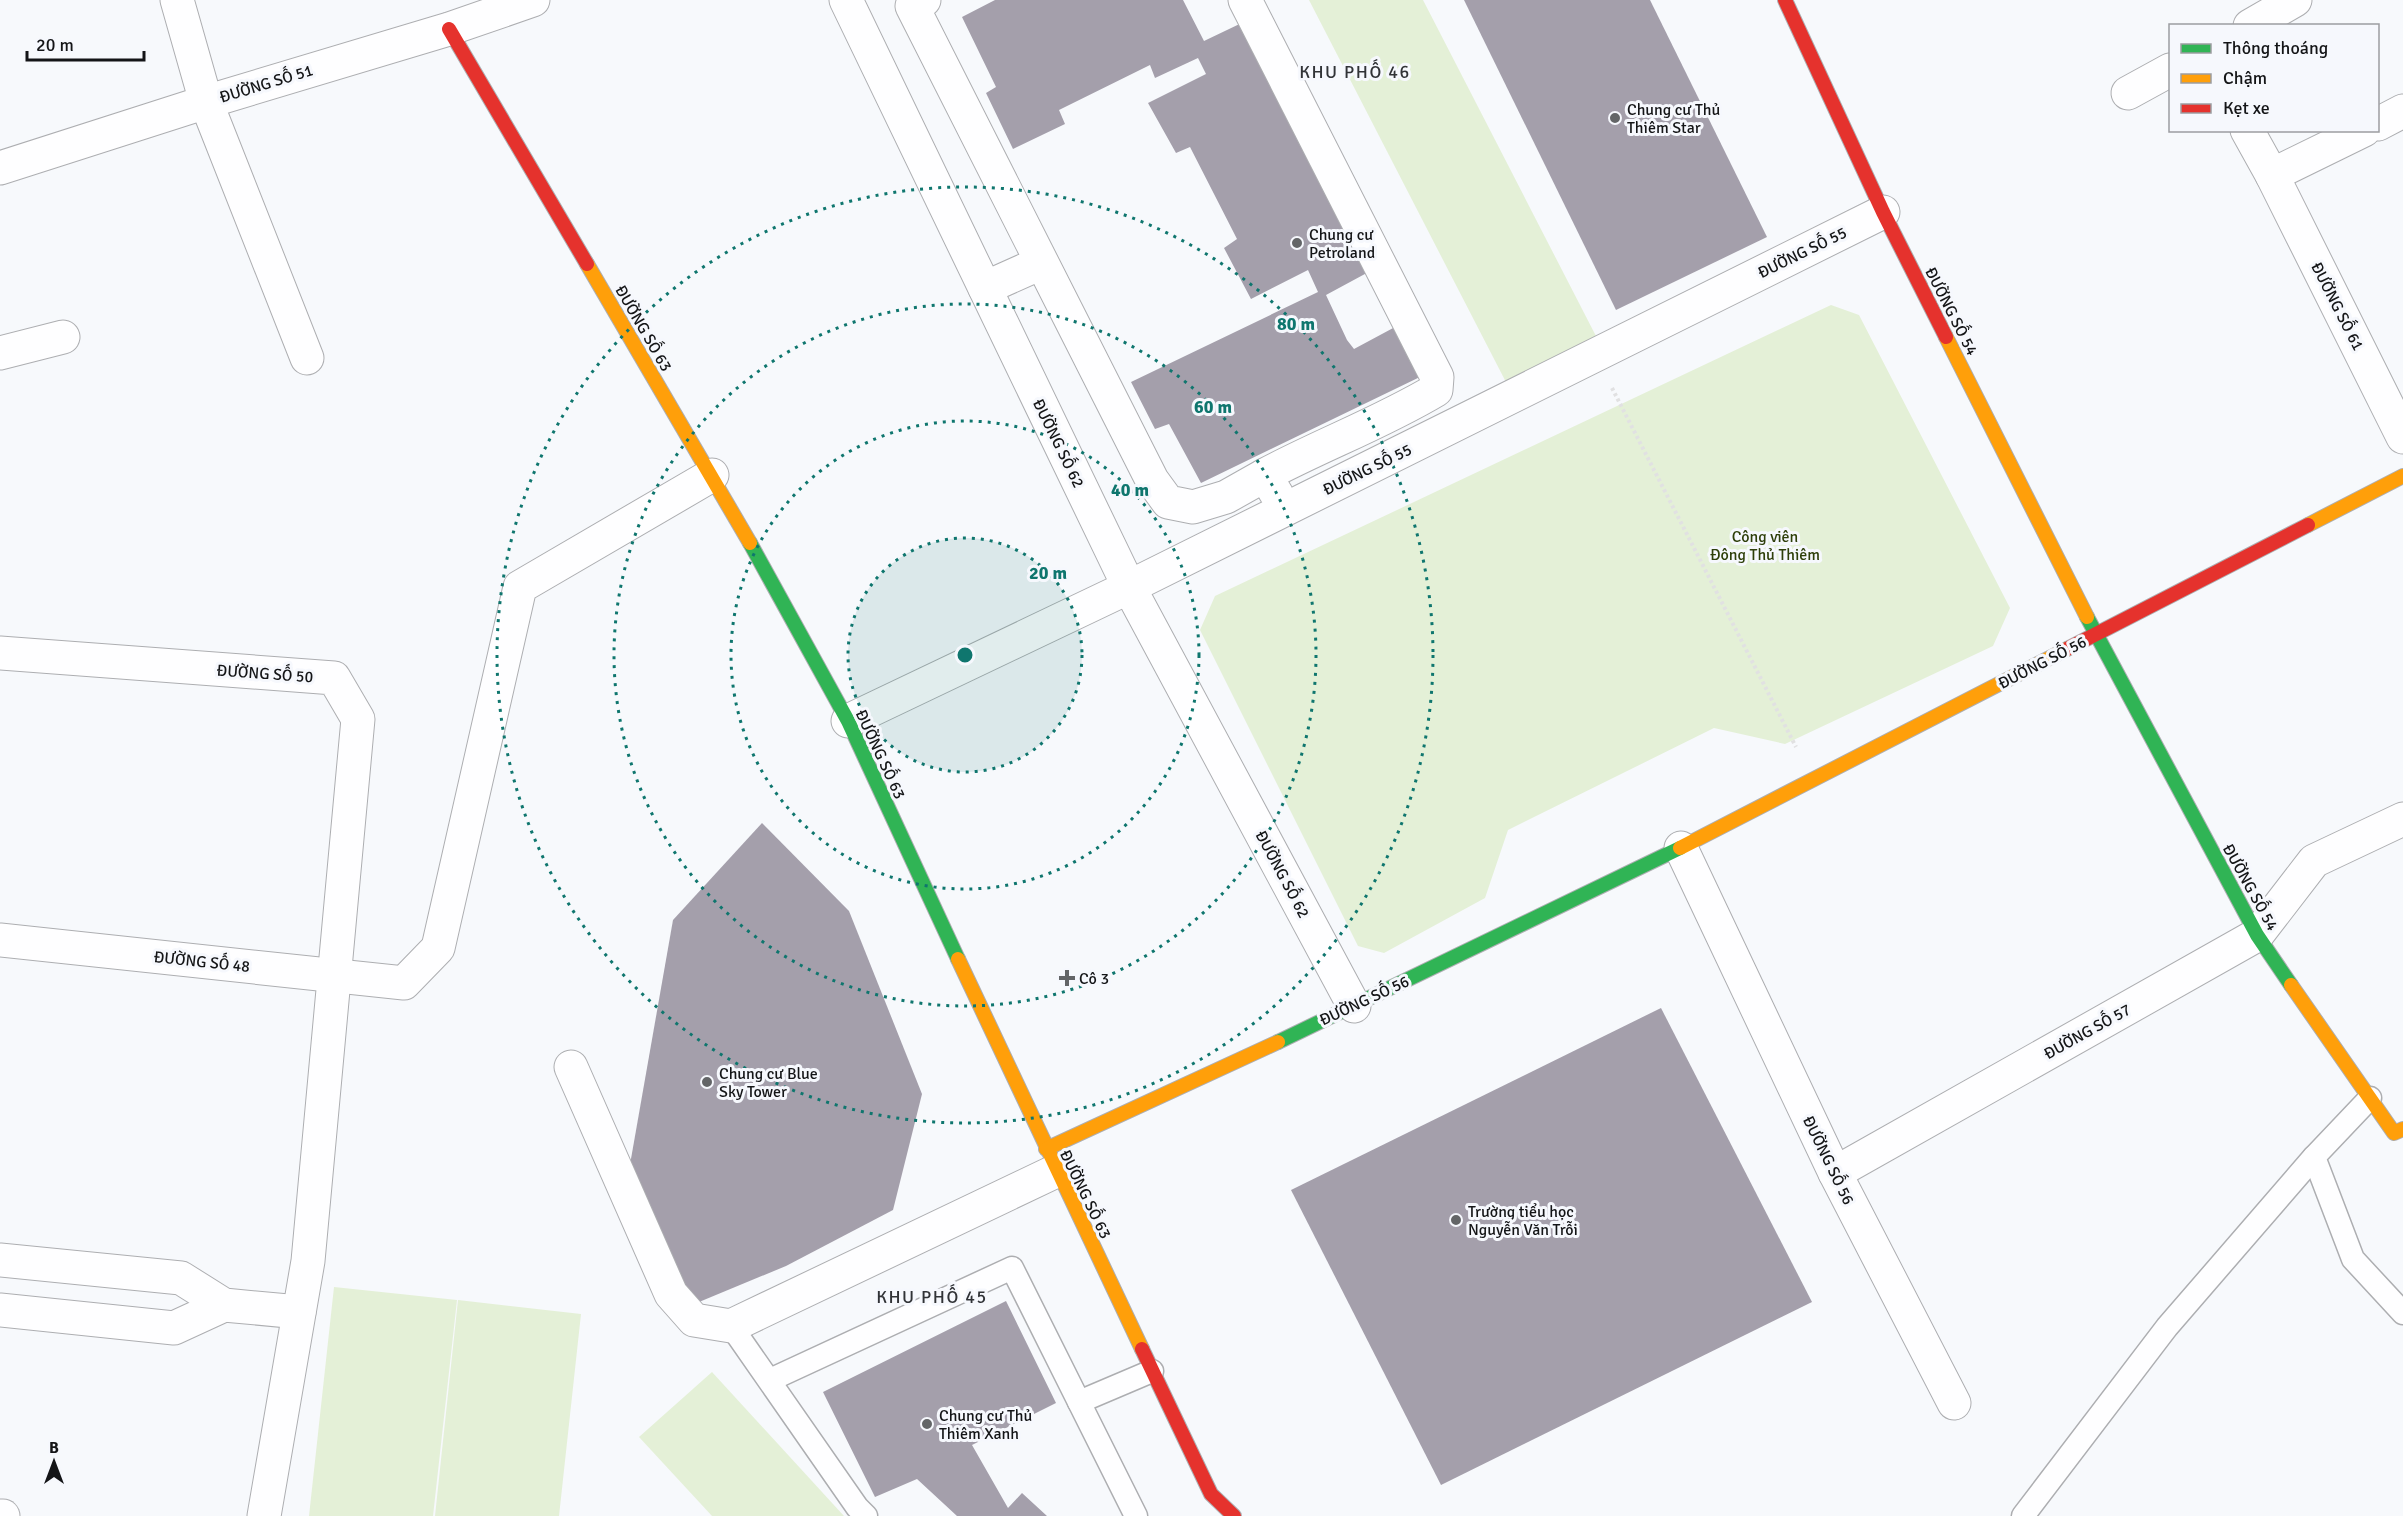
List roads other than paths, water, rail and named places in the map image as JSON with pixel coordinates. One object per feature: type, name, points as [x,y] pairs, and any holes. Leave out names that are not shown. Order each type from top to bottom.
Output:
[{"type":"street","points":[[177,0],[206,102],[307,358]]},
{"type":"street","name":"ĐƯỜNG SỐ 51","points":[[0,168],[206,102],[449,29],[533,0]]},
{"type":"street","name":"ĐƯỜNG SỐ 62","points":[[846,0],[1129,587],[1354,1006]]},
{"type":"street","points":[[924,0],[912,6],[1152,480],[1168,502],[1192,507],[1226,497],[1304,454],[1413,404],[1436,390],[1437,377],[1245,0]]},
{"type":"street","name":"ĐƯỜNG SỐ 54","points":[[1785,0],[1883,212],[2096,634],[2257,935],[2394,1133],[2403,1129]]},
{"type":"street","points":[[2253,24],[2295,0]]},
{"type":"street","name":"ĐƯỜNG SỐ 63","points":[[449,29],[712,475],[848,721],[1051,1160],[1211,1494],[1234,1516]]},
{"type":"street","points":[[2128,93],[2169,71]]},
{"type":"street","points":[[2379,123],[2403,111]]},
{"type":"street","name":"ĐƯỜNG SỐ 61","points":[[2248,132],[2272,175],[2403,437]]},
{"type":"street","points":[[2272,175],[2360,132]]},
{"type":"street","name":"ĐƯỜNG SỐ 55","points":[[848,721],[1129,587],[1883,212]]},
{"type":"street","points":[[985,288],[1041,263]]},
{"type":"street","points":[[0,352],[63,337]]},
{"type":"street","name":"ĐƯỜNG SỐ 48","points":[[0,940],[404,982],[438,948],[520,587],[712,475]]},
{"type":"street","points":[[1265,475],[1285,509]]},
{"type":"street","name":"ĐƯỜNG SỐ 56","points":[[1051,1160],[1354,1006],[1681,848],[2403,476]]},
{"type":"street","name":"ĐƯỜNG SỐ 50","points":[[0,653],[334,678],[358,719],[334,974]]},
{"type":"street","name":"ĐƯỜNG SỐ 57","points":[[1835,1173],[2257,935],[2314,861],[2403,819]]},
{"type":"street","name":"ĐƯỜNG SỐ 56","points":[[1681,848],[1835,1173],[1954,1403]]},
{"type":"street","points":[[264,1516],[308,1261],[334,974]]},
{"type":"street","points":[[572,1067],[671,1294],[694,1320],[731,1326],[1051,1160]]},
{"type":"street","points":[[0,1260],[181,1278],[224,1305],[299,1312]]},
{"type":"street","points":[[0,1310],[174,1328],[224,1305]]},
{"type":"lane","points":[[2023,1516],[2167,1327],[2314,1156],[2370,1098]]},
{"type":"lane","points":[[2314,1156],[2353,1259],[2403,1313]]},
{"type":"lane","points":[[770,1380],[1011,1268],[1136,1516]]},
{"type":"lane","points":[[731,1326],[857,1507],[866,1516]]},
{"type":"lane","points":[[1079,1402],[1152,1371]]},
{"type":"place","name":"Chung cư Thủ Thiêm Star","points":[[1615,118]]},
{"type":"place","name":"Chung cư Petroland","points":[[1297,243]]},
{"type":"place","name":"Cô 3","points":[[1067,978]]},
{"type":"place","name":"Chung cư Blue Sky Tower","points":[[707,1082]]},
{"type":"place","name":"Trường tiểu học Nguyễn Văn Trỗi","points":[[1456,1220]]},
{"type":"place","name":"Chung cư Thủ Thiêm Xanh","points":[[927,1424]]},
{"type":"district","name":"KHU PHỐ 46","points":[[1355,72]]},
{"type":"district","name":"KHU PHỐ 45","points":[[932,1297]]},
{"type":"park label","name":"Công viên Đông Thủ Thiêm","points":[[1765,545]]}]
